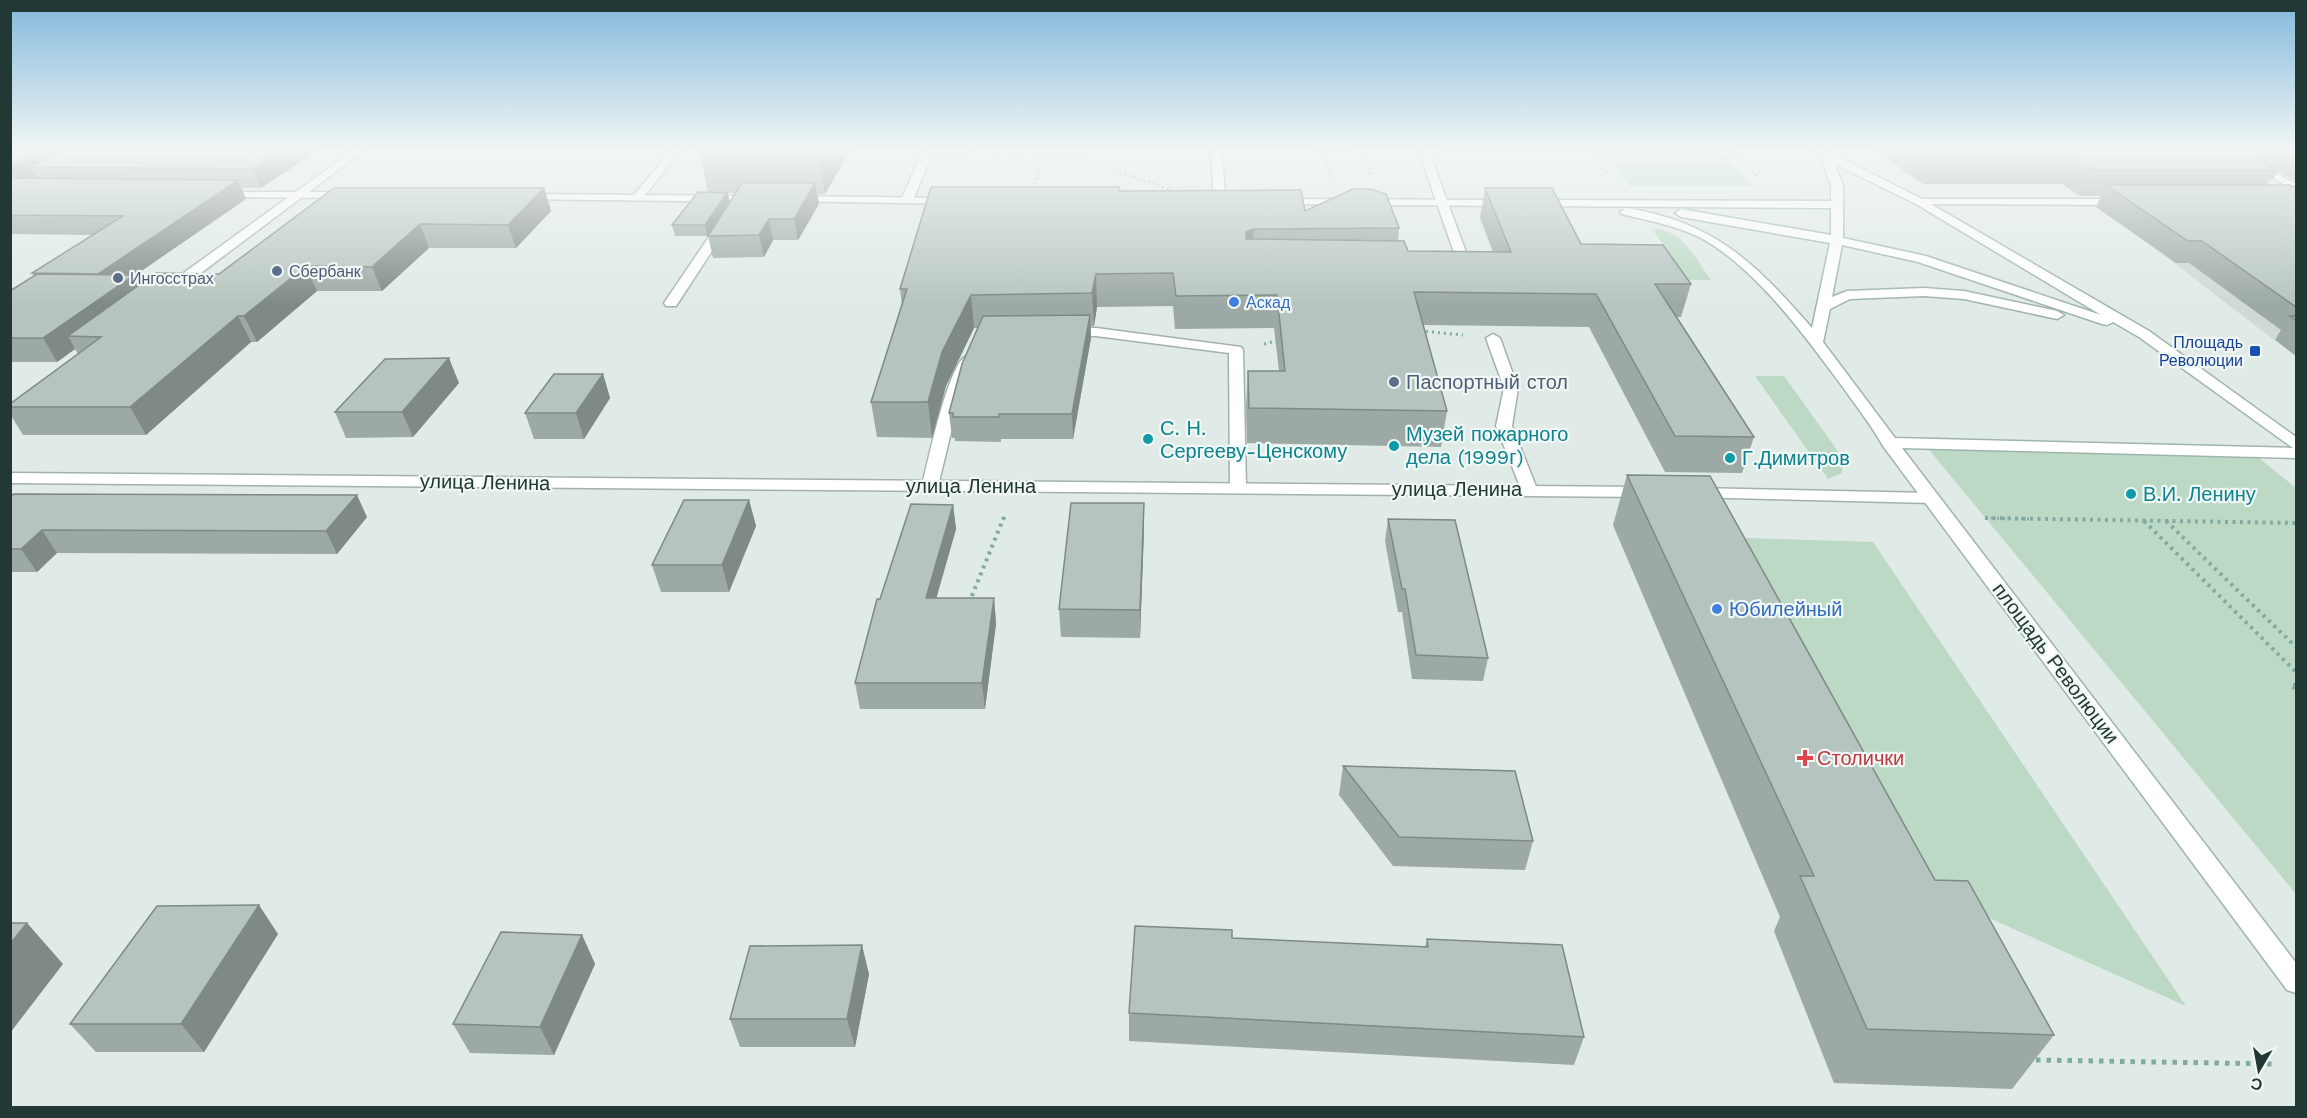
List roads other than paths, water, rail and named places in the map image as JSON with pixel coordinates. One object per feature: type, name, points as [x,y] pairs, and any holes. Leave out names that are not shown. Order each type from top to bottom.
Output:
[{"type":"street","points":[[163,294],[289,201]]},
{"type":"street","points":[[675,201],[735,208],[762,201]]},
{"type":"street","points":[[1816,343],[1837,240],[1836,201]]},
{"type":"street","points":[[1920,202],[2099,201]]},
{"type":"street","points":[[1265,202],[1836,205]]},
{"type":"street","points":[[1443,202],[1464,263],[1445,266]]},
{"type":"street","points":[[1920,202],[2144,334],[2296,444]]},
{"type":"street","name":"площадь Революции","points":[[1558,203],[1636,213],[1673,223],[1715,240],[1766,284],[1816,343],[2296,982]]},
{"type":"street","points":[[1629,204],[1837,240],[1922,259],[2144,334]]},
{"type":"street","points":[[671,303],[735,208]]},
{"type":"street","points":[[1823,307],[1847,295],[1924,292],[1964,295],[2144,334]]},
{"type":"street","points":[[1049,333],[1096,332],[1236,350],[1238,488]]},
{"type":"street","points":[[1493,338],[1511,388],[1504,426],[1529,489]]},
{"type":"street","points":[[930,486],[955,387],[974,344]]},
{"type":"street","points":[[1889,443],[2296,453]]},
{"type":"street","name":"улица Ленина","points":[[10,477],[1529,489],[1658,492]]},
{"type":"street","points":[[1682,492],[1931,498]]},
{"type":"place","name":"Сбербанк","points":[[277,271]]},
{"type":"place","name":"Ингосстрах","points":[[118,278]]},
{"type":"place","name":"Аскад","points":[[1234,302]]},
{"type":"place","name":"Площадь Революции","points":[[2255,351]]},
{"type":"place","name":"Паспортный стол","points":[[1394,382]]},
{"type":"place","name":"С. Н. Сергееву-Ценскому","points":[[1148,439]]},
{"type":"place","name":"Музей пожарного дела (1999г)","points":[[1394,446]]},
{"type":"place","name":"Г.Димитров","points":[[1730,458]]},
{"type":"place","name":"В.И. Ленину","points":[[2131,494]]},
{"type":"place","name":"Юбилейный","points":[[1717,609]]},
{"type":"place","name":"Столички","points":[[1805,758]]}]
